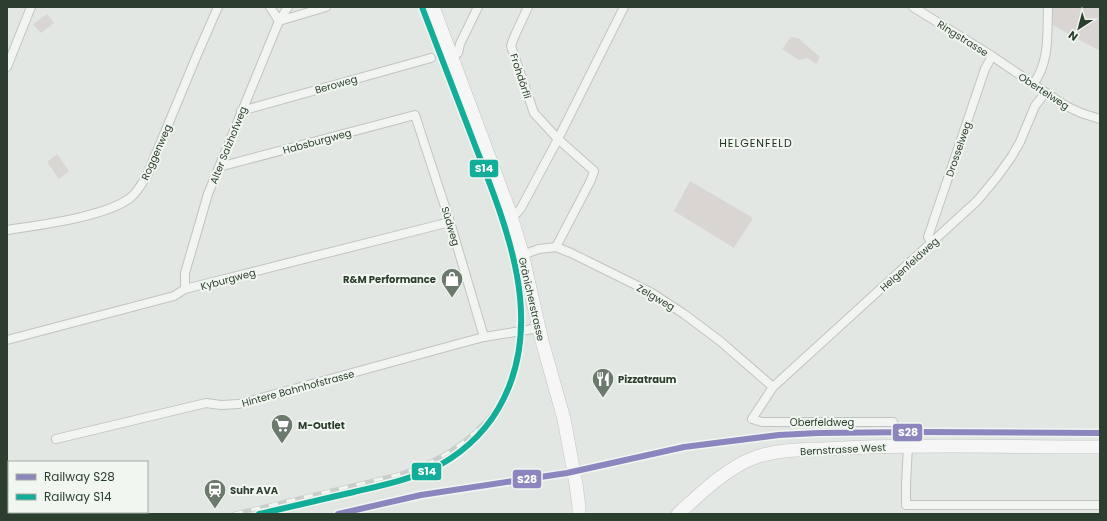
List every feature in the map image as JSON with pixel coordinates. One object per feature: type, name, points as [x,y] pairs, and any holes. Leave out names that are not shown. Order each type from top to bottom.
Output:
[{"type":"main road","name":"Gränicherstrasse","points":[[433,7],[511,216],[522,255],[539,328],[564,419],[580,512]]},
{"type":"main road","name":"Bernstrasse West","points":[[678,514],[724,475],[756,458],[785,452],[908,446],[1100,447]]},
{"type":"street","points":[[7,67],[31,7]]},
{"type":"street","name":"Roggenweg","points":[[7,230],[93,213],[120,204],[131,197],[141,185],[154,161],[218,7]]},
{"type":"street","points":[[270,7],[279,21],[326,7]]},
{"type":"street","name":"Alter Salzhofweg","points":[[185,289],[186,273],[208,194],[279,21],[288,7]]},
{"type":"street","points":[[452,57],[458,53],[460,44],[478,7]]},
{"type":"street","name":"Frohdörfli","points":[[528,7],[514,35],[511,46],[534,113],[558,139],[594,171],[591,180],[556,247]]},
{"type":"street","points":[[511,216],[522,208],[624,7]]},
{"type":"street","name":"Ringstrasse","points":[[913,7],[992,56]]},
{"type":"street","points":[[1033,84],[1043,66],[1046,50],[1048,7]]},
{"type":"street","name":"Obertelweg","points":[[992,56],[1064,106],[1100,119]]},
{"type":"street","name":"Drosselweg","points":[[932,243],[928,237],[985,69],[992,56]]},
{"type":"street","name":"Beroweg","points":[[241,111],[431,58]]},
{"type":"street","name":"Helgenfeldweg","points":[[752,419],[773,387],[977,201],[1012,156],[1020,142],[1035,106],[1045,93]]},
{"type":"street","name":"Habsburgweg","points":[[219,168],[415,115]]},
{"type":"street","name":"Südweg","points":[[415,115],[450,222],[484,337]]},
{"type":"street","name":"Kyburgweg","points":[[7,340],[174,296],[185,289],[450,222]]},
{"type":"street","points":[[522,255],[539,249],[556,247]]},
{"type":"street","name":"Zelgweg","points":[[556,247],[659,297],[720,341],[773,387]]},
{"type":"street","name":"Hintere Bahnhofstrasse","points":[[56,439],[206,403],[221,405],[239,404],[484,337],[539,328]]},
{"type":"street","name":"Oberfeldweg","points":[[752,419],[762,422],[893,422]]},
{"type":"street","points":[[908,446],[906,505],[1100,505]]},
{"type":"shaded area","points":[[1048,7],[1100,7],[1100,51],[1047,22]]},
{"type":"shaded area","points":[[47,14],[54,23],[41,33],[33,24]]},
{"type":"shaded area","points":[[791,37],[798,38],[820,57],[816,64],[808,58],[799,60],[782,49]]},
{"type":"shaded area","points":[[57,154],[69,171],[59,179],[47,162]]},
{"type":"shaded area","points":[[690,181],[753,218],[734,248],[674,211]]},
{"type":"railway","points":[[234,514],[397,475],[433,461],[465,441],[479,429],[503,399],[512,382]]},
{"type":"rail line","name":"S14","points":[[259,514],[398,481],[440,465],[460,452],[485,428],[504,398],[516,366],[521,334],[520,301],[516,268],[497,203],[422,7]]},
{"type":"rail line","name":"S28","points":[[338,514],[421,495],[567,473],[684,447],[779,435],[918,432],[1100,433]]},
{"type":"place","name":"R&M Performance","points":[[452,298]]},
{"type":"place","name":"Pizzatraum","points":[[603,398]]},
{"type":"place","name":"M-Outlet","points":[[282,444]]},
{"type":"place","name":"Suhr AVA","points":[[215,510]]},
{"type":"district","name":"HELGENFELD","points":[[756,143]]}]
